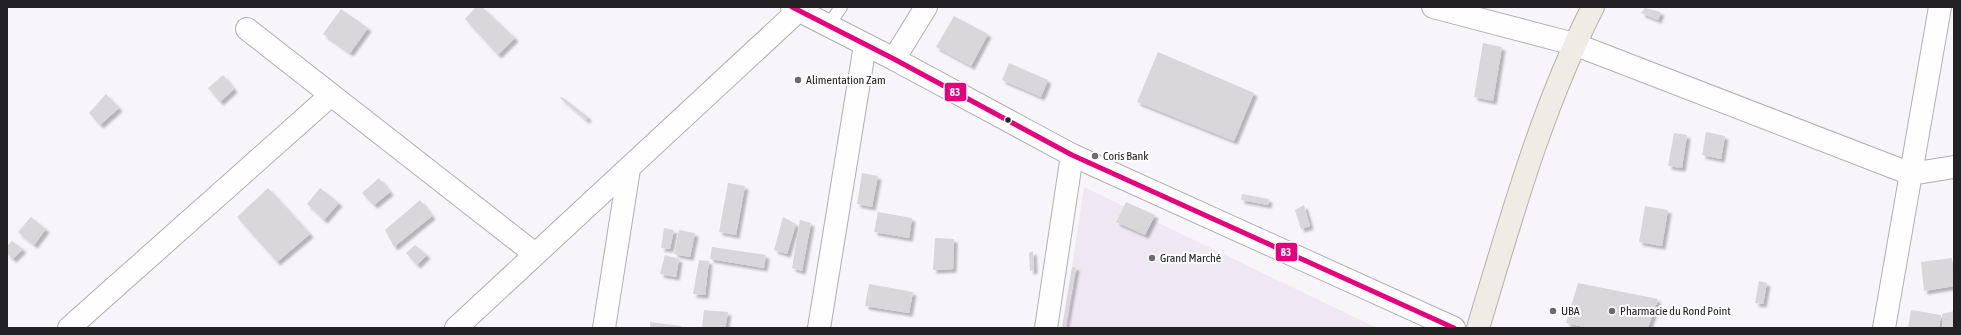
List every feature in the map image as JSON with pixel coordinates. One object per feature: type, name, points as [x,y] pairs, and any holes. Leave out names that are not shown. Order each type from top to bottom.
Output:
[{"type":"main road","points":[[1478,328],[1526,170],[1574,44],[1593,7]]},
{"type":"street","points":[[894,59],[926,7]]},
{"type":"street","points":[[1433,7],[1574,44],[1911,174],[1954,167]]},
{"type":"street","points":[[1884,328],[1940,7]]},
{"type":"street","points":[[456,328],[629,169],[795,9],[894,59],[1072,155],[1454,328]]},
{"type":"street","points":[[247,29],[535,254]]},
{"type":"street","points":[[819,328],[865,45]]},
{"type":"street","points":[[69,328],[332,95]]},
{"type":"street","points":[[1046,328],[1072,155]]},
{"type":"street","points":[[604,328],[629,169]]},
{"type":"lane","points":[[828,26],[841,7]]},
{"type":"shaded area","name":"Grand Marché","points":[[1084,187],[1377,328],[1063,328]]},
{"type":"building","points":[[476,7],[482,7],[515,38],[498,55],[465,19]]},
{"type":"building","points":[[1645,8],[1661,12],[1658,20],[1641,13]]},
{"type":"building","points":[[341,9],[368,28],[350,53],[323,34]]},
{"type":"building","points":[[954,16],[988,34],[971,66],[936,47]]},
{"type":"building","points":[[1483,43],[1502,47],[1493,101],[1474,97]]},
{"type":"building","points":[[1158,52],[1254,93],[1234,141],[1137,102]]},
{"type":"building","points":[[1009,63],[1048,80],[1041,97],[1002,80]]},
{"type":"building","points":[[223,75],[234,89],[220,102],[208,88]]},
{"type":"building","points":[[106,94],[119,108],[100,125],[89,113]]},
{"type":"building","points":[[562,97],[588,117],[586,120],[560,98]]},
{"type":"building","points":[[1706,132],[1725,136],[1721,159],[1702,155]]},
{"type":"building","points":[[1674,133],[1687,135],[1682,168],[1668,166]]},
{"type":"building","points":[[862,173],[878,176],[872,207],[857,204]]},
{"type":"building","points":[[379,178],[390,192],[374,205],[362,193]]},
{"type":"building","points":[[728,183],[745,186],[736,235],[719,232]]},
{"type":"building","points":[[268,188],[310,234],[277,262],[237,217]]},
{"type":"building","points":[[320,188],[339,203],[324,220],[307,204]]},
{"type":"building","points":[[1242,194],[1269,199],[1268,205],[1241,200]]},
{"type":"building","points":[[420,200],[432,216],[394,247],[385,230]]},
{"type":"building","points":[[1126,202],[1155,215],[1145,235],[1116,222]]},
{"type":"building","points":[[1304,205],[1310,226],[1301,229],[1295,210]]},
{"type":"building","points":[[1645,206],[1668,210],[1662,246],[1639,242]]},
{"type":"building","points":[[878,212],[912,218],[909,238],[874,232]]},
{"type":"building","points":[[31,217],[46,229],[34,245],[18,232]]},
{"type":"building","points":[[783,217],[796,224],[787,254],[774,250]]},
{"type":"building","points":[[800,220],[811,223],[802,271],[792,268]]},
{"type":"building","points":[[664,228],[674,230],[670,249],[661,248]]},
{"type":"building","points":[[679,230],[695,233],[690,257],[674,254]]},
{"type":"building","points":[[935,238],[954,239],[953,269],[933,270]]},
{"type":"building","points":[[12,241],[23,249],[13,259],[7,254],[7,246]]},
{"type":"building","points":[[415,245],[427,255],[417,265],[406,253]]},
{"type":"building","points":[[712,247],[766,255],[764,268],[710,259]]},
{"type":"building","points":[[1033,251],[1034,270],[1030,271],[1029,253]]},
{"type":"building","points":[[665,255],[679,259],[676,277],[660,274]]},
{"type":"building","points":[[1952,258],[1954,286],[1924,291],[1921,262]]},
{"type":"building","points":[[699,260],[709,261],[705,295],[693,294]]},
{"type":"building","points":[[1072,267],[1076,267],[1065,328],[1062,328]]},
{"type":"building","points":[[1759,281],[1767,283],[1763,304],[1755,303]]},
{"type":"building","name":"Pharmacie du Rond Point","points":[[1578,283],[1658,299],[1648,328],[1589,328],[1566,323]]},
{"type":"building","points":[[869,284],[913,292],[909,313],[865,306]]},
{"type":"building","points":[[704,310],[728,312],[725,328],[702,328]]},
{"type":"building","points":[[1911,310],[1941,315],[1939,328],[1908,328]]},
{"type":"building","points":[[1954,311],[1954,328],[1943,328],[1942,314]]},
{"type":"building","points":[[650,322],[681,326],[681,328],[650,328]]},
{"type":"transit line","name":"83","points":[[792,7],[894,59],[1072,155],[1454,328]]},
{"type":"place","name":"Alimentation Zam","points":[[798,80]]},
{"type":"place","name":"Coris Bank","points":[[1095,156]]},
{"type":"place","name":"Grand Marché","points":[[1152,258]]},
{"type":"place","name":"UBA","points":[[1553,311]]},
{"type":"place","name":"Pharmacie du Rond Point","points":[[1612,311]]}]
